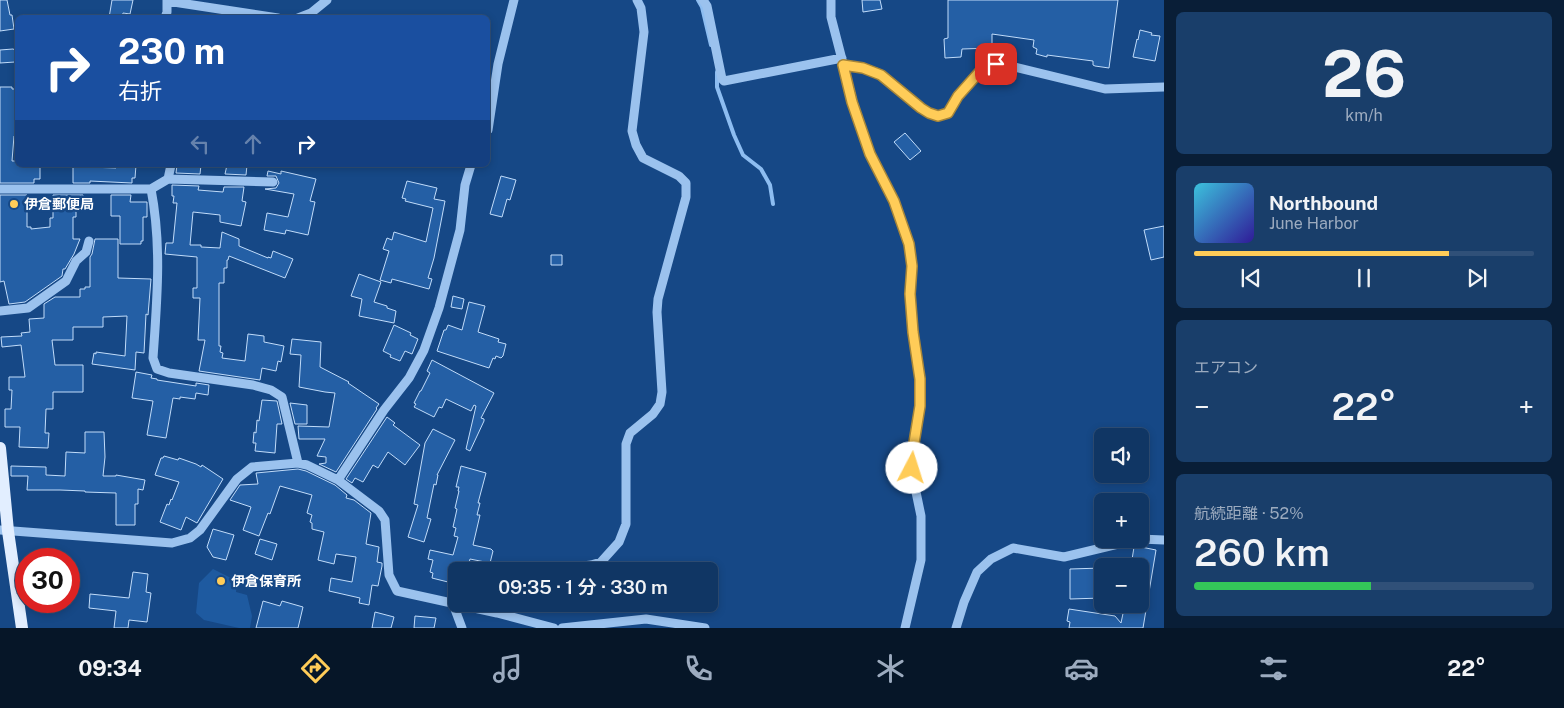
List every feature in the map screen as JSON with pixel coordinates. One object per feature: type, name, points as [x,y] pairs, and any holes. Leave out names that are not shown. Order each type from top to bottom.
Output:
[{"type":"main road","points":[[0,448],[4,530],[22,628]]},
{"type":"street","points":[[166,15],[167,0],[260,15]]},
{"type":"street","points":[[306,15],[327,0]]},
{"type":"street","points":[[490,117],[498,64],[514,0]]},
{"type":"street","points":[[601,562],[619,542],[626,524],[626,444],[630,433],[653,414],[660,404],[662,392],[657,312],[658,299],[686,197],[686,184],[679,176],[643,158],[636,145],[632,131],[644,32],[638,0]]},
{"type":"street","points":[[703,0],[706,6],[722,80],[724,81],[842,61],[881,75],[921,108],[938,116],[948,113],[958,96],[982,69],[996,64],[1105,89],[1164,87]]},
{"type":"street","points":[[831,0],[831,17],[852,102],[870,154],[894,201],[909,244],[912,266],[910,294],[920,379],[920,406],[912,468],[921,516],[921,560],[905,628]]},
{"type":"street","points":[[168,179],[171,167]]},
{"type":"street","points":[[338,480],[384,410],[409,378],[424,350],[439,308],[460,230],[465,185],[470,167]]},
{"type":"street","points":[[0,189],[151,189],[168,179],[273,182]]},
{"type":"street","points":[[151,189],[156,216],[159,264],[153,358],[157,369],[169,373],[252,385],[271,390],[282,397],[298,463]]},
{"type":"street","points":[[0,311],[28,308],[66,281],[76,261],[86,252],[89,241]]},
{"type":"street","points":[[4,530],[172,543],[190,538],[200,530],[237,480],[252,468],[298,463],[307,465],[338,480],[379,511],[385,520],[389,575],[397,592],[448,603]]},
{"type":"street","points":[[1149,539],[1164,540]]},
{"type":"street","points":[[956,628],[964,602],[977,572],[991,558],[1013,548],[1064,557],[1102,548]]},
{"type":"street","points":[[456,612],[462,628]]},
{"type":"street","points":[[492,612],[554,628]]},
{"type":"street","points":[[562,628],[646,619],[705,628]]},
{"type":"shaded area","points":[[213,569],[237,581],[236,592],[247,595],[252,616],[250,628],[239,628],[204,620],[196,613],[199,583]]},
{"type":"building","points":[[0,0],[7,0],[14,29],[0,31]]},
{"type":"building","points":[[112,0],[133,0],[130,14],[110,15]]},
{"type":"building","points":[[862,0],[880,0],[882,9],[863,12]]},
{"type":"building","points":[[948,0],[1118,0],[1109,68],[1095,66],[1093,61],[1047,55],[1047,57],[1036,54],[1037,49],[1033,47],[1034,40],[992,34],[992,48],[962,49],[961,57],[945,58],[944,39],[948,38]]},
{"type":"building","points":[[1140,30],[1152,33],[1151,35],[1160,36],[1155,61],[1133,57]]},
{"type":"building","points":[[0,50],[15,50],[15,62],[0,63]]},
{"type":"building","points":[[0,87],[12,87],[12,89],[15,89],[15,136],[12,161],[15,161],[15,167],[40,167],[40,179],[34,179],[34,183],[0,183]]},
{"type":"building","points":[[905,133],[921,151],[910,160],[894,142]]},
{"type":"building","points":[[73,167],[136,167],[135,178],[132,178],[132,183],[90,181],[90,183],[73,183]]},
{"type":"building","points":[[177,167],[201,167],[200,174],[176,173]]},
{"type":"building","points":[[227,167],[247,167],[246,175],[225,174]]},
{"type":"building","points":[[268,171],[281,174],[281,171],[316,179],[310,201],[315,202],[308,235],[286,230],[285,234],[264,230],[267,213],[288,217],[294,194],[265,189],[276,188],[279,183],[276,176],[267,176]]},
{"type":"building","points":[[501,176],[516,180],[510,200],[507,199],[502,217],[490,214]]},
{"type":"building","points":[[407,181],[437,188],[434,199],[445,201],[434,258],[428,278],[432,279],[429,289],[392,279],[391,283],[380,280],[389,251],[383,249],[387,238],[392,240],[394,232],[426,242],[433,208],[405,201],[406,199],[402,198]]},
{"type":"building","points":[[172,185],[199,186],[198,190],[223,192],[224,187],[244,187],[242,201],[246,202],[241,226],[220,222],[220,215],[193,212],[190,245],[220,248],[222,232],[239,239],[239,246],[268,258],[271,258],[273,251],[293,259],[285,278],[229,256],[227,268],[224,268],[224,283],[219,283],[219,346],[221,346],[220,352],[223,353],[222,358],[245,361],[248,334],[264,336],[264,342],[284,346],[281,362],[278,361],[276,371],[262,368],[260,380],[199,371],[205,340],[198,340],[200,298],[193,298],[193,288],[197,288],[197,257],[165,254],[166,243],[173,243],[177,203],[173,203]]},
{"type":"building","points":[[0,195],[27,195],[27,227],[31,227],[31,229],[50,227],[50,218],[53,218],[53,195],[83,195],[83,208],[76,208],[76,217],[73,217],[73,239],[80,239],[74,254],[65,269],[63,269],[62,276],[25,302],[9,304],[4,281],[0,282]]},
{"type":"building","points":[[111,195],[131,195],[130,202],[147,202],[147,217],[143,217],[143,241],[141,241],[141,244],[120,244],[120,216],[111,216]]},
{"type":"building","points":[[1164,226],[1164,257],[1151,260],[1144,230]]},
{"type":"building","points":[[95,239],[118,239],[118,278],[151,279],[148,315],[146,314],[144,353],[136,352],[135,370],[92,364],[94,353],[96,354],[96,352],[125,356],[127,316],[103,317],[103,327],[73,327],[73,340],[52,340],[55,365],[83,365],[83,392],[53,392],[53,409],[46,409],[45,433],[49,433],[48,448],[19,447],[20,427],[5,427],[5,409],[11,409],[12,390],[9,390],[9,377],[25,377],[21,345],[2,347],[1,337],[22,336],[21,333],[30,332],[29,319],[44,318],[44,304],[55,297],[80,297],[80,289],[90,287],[90,257]]},
{"type":"building","points":[[551,255],[562,255],[562,265],[551,265]]},
{"type":"building","points":[[359,274],[381,282],[374,302],[396,311],[394,323],[359,316],[362,299],[351,296]]},
{"type":"building","points":[[453,296],[464,299],[462,309],[451,307]]},
{"type":"building","points":[[469,302],[485,306],[478,332],[499,339],[498,342],[506,344],[503,356],[501,358],[496,356],[495,359],[493,358],[489,368],[437,351],[444,330],[446,330],[448,325],[462,330]]},
{"type":"building","points":[[394,325],[411,333],[410,335],[418,339],[412,354],[405,351],[400,361],[390,357],[391,355],[383,351]]},
{"type":"building","points":[[292,339],[321,342],[320,367],[349,382],[379,404],[336,472],[319,464],[326,463],[326,457],[317,456],[325,439],[299,439],[298,426],[329,427],[335,393],[299,387],[301,355],[290,354]]},
{"type":"building","points":[[432,360],[494,393],[481,418],[484,421],[470,451],[466,449],[476,406],[474,405],[471,411],[446,399],[442,408],[439,407],[434,417],[414,407],[416,404],[414,403],[430,373],[427,371]]},
{"type":"building","points":[[136,372],[152,375],[151,378],[157,380],[196,386],[196,383],[209,385],[208,395],[196,393],[195,399],[173,398],[166,438],[147,435],[153,401],[132,398]]},
{"type":"building","points":[[262,400],[277,401],[282,424],[277,424],[275,453],[255,451],[256,443],[253,443]]},
{"type":"building","points":[[290,403],[307,405],[307,424],[295,424]]},
{"type":"building","points":[[387,417],[395,423],[393,425],[420,445],[405,465],[388,452],[378,468],[373,465],[363,482],[355,478],[352,483],[346,479]]},
{"type":"building","points":[[433,429],[455,440],[437,475],[436,485],[434,484],[427,518],[431,519],[424,542],[408,537],[418,505],[414,504],[425,443]]},
{"type":"building","points":[[85,432],[104,432],[105,457],[103,476],[116,475],[145,480],[143,490],[138,489],[138,504],[135,504],[135,525],[116,525],[116,493],[27,490],[28,476],[11,476],[11,466],[46,467],[46,475],[65,476],[66,452],[85,453]]},
{"type":"building","points":[[164,456],[178,460],[179,458],[201,467],[202,465],[223,479],[197,523],[186,517],[181,530],[160,522],[179,482],[155,475],[161,458]]},
{"type":"building","points":[[461,466],[486,473],[478,503],[480,503],[477,515],[480,515],[473,545],[493,551],[490,562],[470,559],[469,562],[448,562],[448,582],[432,578],[433,573],[430,572],[433,560],[428,559],[430,550],[453,555],[458,537],[454,536],[456,528],[453,527],[459,491],[459,487],[456,487]]},
{"type":"building","points":[[298,469],[335,485],[347,495],[346,498],[354,500],[371,513],[366,544],[379,547],[377,562],[382,563],[382,566],[378,586],[372,585],[369,605],[359,603],[360,598],[329,591],[331,578],[352,582],[356,557],[336,554],[334,564],[318,560],[324,532],[312,529],[312,523],[310,522],[312,515],[307,513],[312,495],[280,486],[270,514],[268,513],[259,536],[243,530],[251,507],[230,500],[240,485],[258,484],[256,473]]},
{"type":"building","points":[[213,529],[234,535],[226,560],[213,557],[207,547]]},
{"type":"building","points":[[260,539],[277,544],[272,560],[255,554]]},
{"type":"building","points":[[1134,548],[1156,550],[1149,592],[1149,558],[1132,558]]},
{"type":"building","points":[[1094,568],[1094,598],[1070,599],[1070,569]]},
{"type":"building","points":[[133,572],[148,574],[146,592],[151,593],[147,622],[129,620],[128,628],[114,628],[116,611],[89,608],[90,594],[129,598]]},
{"type":"building","points":[[263,601],[280,606],[282,601],[303,607],[298,628],[256,628]]},
{"type":"building","points":[[1069,609],[1115,616],[1121,623],[1123,613],[1146,613],[1143,628],[1069,628],[1070,622],[1067,621]]},
{"type":"building","points":[[375,612],[394,617],[391,628],[372,628]]},
{"type":"building","points":[[415,616],[436,618],[434,628],[414,628]]},
{"type":"waterway","points":[[698,0],[702,7],[711,45]]},
{"type":"waterway","points":[[717,72],[717,87],[734,135],[743,155],[761,169],[770,185],[773,204]]},
{"type":"place","name":"伊倉郵便局","points":[[14,204]]},
{"type":"place","name":"伊倉保育所","points":[[221,581]]},
{"type":"route","points":[[912,468],[920,406],[920,379],[913,332],[910,294],[912,266],[909,244],[894,201],[870,154],[852,102],[843,65],[863,68],[881,75],[921,108],[938,116],[948,113],[958,96],[982,69],[996,64]]}]
